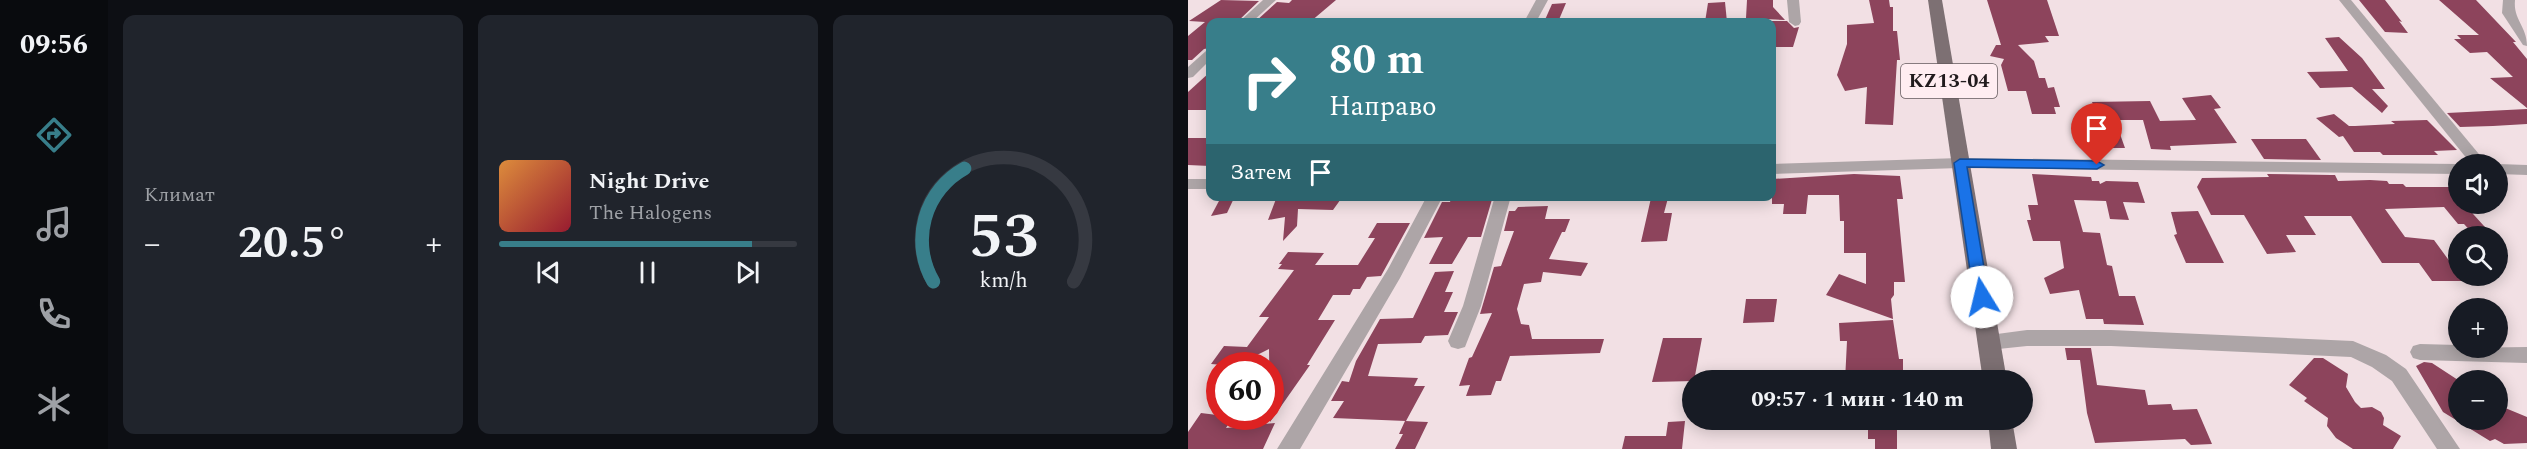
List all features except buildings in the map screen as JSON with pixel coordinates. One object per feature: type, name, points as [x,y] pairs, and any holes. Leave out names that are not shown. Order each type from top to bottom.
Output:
[{"type":"main road","name":"KZ13-04","points":[[1935,0],[1993,370]]},
{"type":"main road","points":[[2001,430],[2004,449]]},
{"type":"street","points":[[1250,18],[1270,0]]},
{"type":"street","points":[[1532,18],[1542,0]]},
{"type":"street","points":[[1793,0],[1795,22]]},
{"type":"street","points":[[2345,0],[2471,154]]},
{"type":"street","points":[[2509,0],[2508,13],[2527,42]]},
{"type":"street","points":[[1188,74],[1206,58]]},
{"type":"street","points":[[1776,169],[1960,163],[2448,169]]},
{"type":"street","points":[[2508,170],[2527,170]]},
{"type":"street","points":[[1188,184],[1206,184]]},
{"type":"street","points":[[1288,449],[1394,273],[1432,201]]},
{"type":"street","points":[[1458,341],[1476,294],[1492,224],[1501,201]]},
{"type":"street","points":[[1989,342],[2027,338],[2111,338],[2353,349],[2379,361],[2399,375],[2449,449]]},
{"type":"street","points":[[2420,352],[2527,355]]},
{"type":"route","points":[[1982,297],[1960,163],[2097,165]]}]
